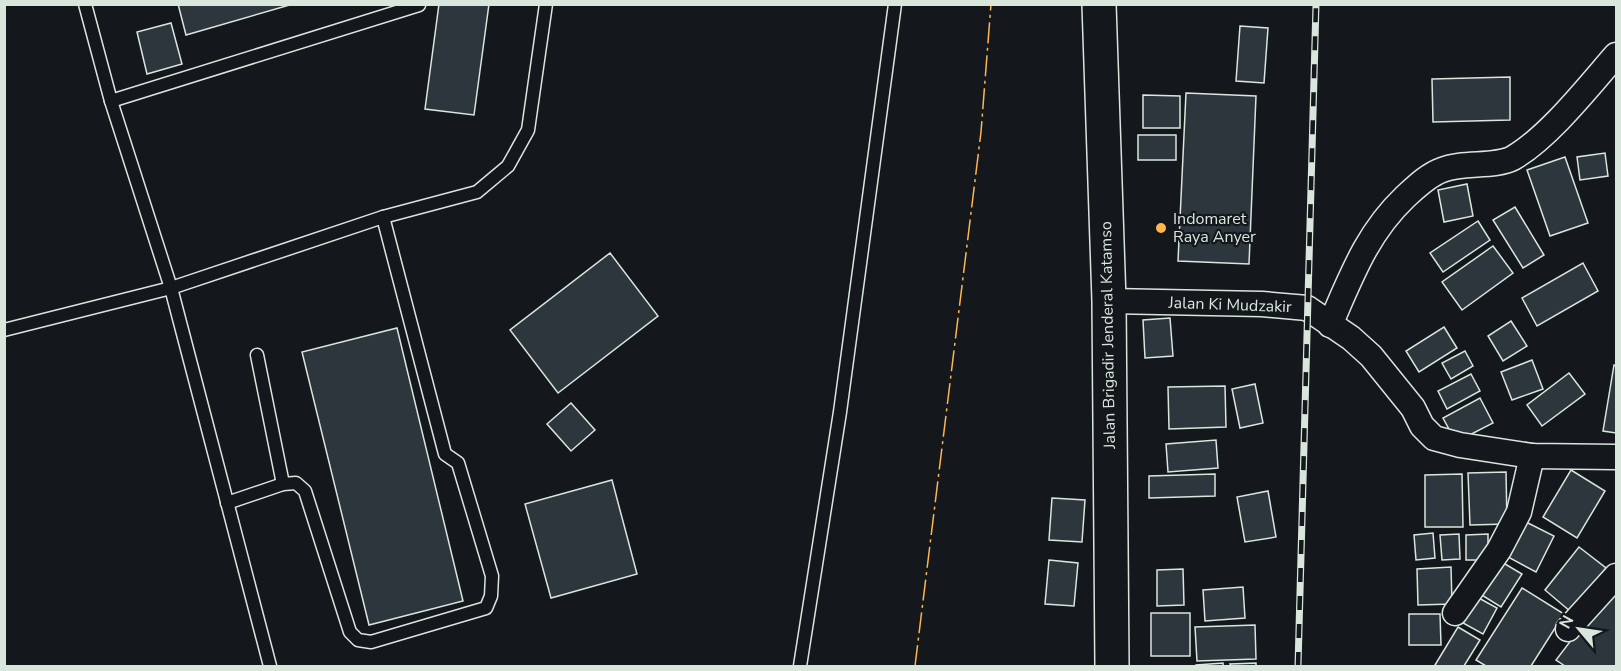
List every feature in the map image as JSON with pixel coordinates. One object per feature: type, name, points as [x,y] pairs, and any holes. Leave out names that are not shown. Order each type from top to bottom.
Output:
[{"type":"highway","name":"Jalan Brigadir Jenderal Katamso","points":[[1099,4],[1108,301],[1112,666]]},
{"type":"street","points":[[1330,325],[1365,247],[1387,213],[1416,186],[1442,170],[1473,163],[1510,160],[1529,148],[1617,56]]},
{"type":"street","name":"Jalan Ki Mudzakir","points":[[1108,301],[1262,304],[1307,309],[1351,338],[1371,356],[1413,408],[1422,426],[1434,438],[1460,445],[1532,456],[1617,457]]},
{"type":"street","points":[[1455,613],[1499,550],[1518,512],[1532,456]]},
{"type":"street","points":[[1568,629],[1617,576]]},
{"type":"lane","points":[[85,4],[111,101],[171,288],[270,666]]},
{"type":"lane","points":[[4,330],[171,288],[383,217],[477,192],[508,166],[528,130],[546,4]]},
{"type":"lane","points":[[800,666],[840,412],[895,4]]},
{"type":"lane","points":[[111,101],[419,5]]},
{"type":"lane","points":[[227,503],[283,484],[296,483],[305,490],[350,632],[358,640],[370,642],[486,608],[491,596],[492,576],[458,463],[445,454],[383,217]]},
{"type":"lane","points":[[256,356],[283,484]]},
{"type":"building","points":[[178,4],[293,4],[186,35]]},
{"type":"building","points":[[439,4],[489,4],[474,115],[425,109]]},
{"type":"building","points":[[171,23],[182,64],[147,74],[137,32]]},
{"type":"building","points":[[1240,26],[1268,28],[1264,83],[1236,81]]},
{"type":"building","points":[[1510,77],[1510,120],[1433,122],[1432,79]]},
{"type":"building","points":[[1186,93],[1256,96],[1249,264],[1178,261]]},
{"type":"building","points":[[1143,95],[1180,96],[1180,128],[1143,128]]},
{"type":"building","points":[[1138,135],[1176,135],[1176,160],[1138,160]]},
{"type":"building","points":[[1605,153],[1608,176],[1580,180],[1577,157]]},
{"type":"building","points":[[1565,157],[1588,223],[1550,236],[1527,170]]},
{"type":"building","points":[[1467,184],[1473,216],[1444,222],[1438,190]]},
{"type":"building","points":[[1515,207],[1544,255],[1523,268],[1493,220]]},
{"type":"building","points":[[1478,221],[1490,240],[1443,272],[1430,253]]},
{"type":"building","points":[[1493,246],[1513,273],[1462,310],[1442,282]]},
{"type":"building","points":[[610,253],[658,316],[558,393],[510,330]]},
{"type":"building","points":[[1583,263],[1598,291],[1537,326],[1522,298]]},
{"type":"building","points":[[1170,318],[1173,356],[1145,358],[1143,320]]},
{"type":"building","points":[[1511,321],[1527,346],[1503,361],[1488,336]]},
{"type":"building","points":[[1444,327],[1457,348],[1419,372],[1406,351]]},
{"type":"building","points":[[397,328],[463,601],[369,625],[302,352]]},
{"type":"building","points":[[1465,351],[1473,366],[1451,379],[1442,363]]},
{"type":"building","points":[[1532,360],[1543,389],[1512,400],[1501,372]]},
{"type":"building","points":[[1614,365],[1616,366],[1616,433],[1603,431]]},
{"type":"building","points":[[1569,373],[1585,394],[1542,426],[1527,405]]},
{"type":"building","points":[[1471,374],[1480,391],[1447,409],[1438,391]]},
{"type":"building","points":[[1255,384],[1263,423],[1240,428],[1232,389]]},
{"type":"building","points":[[1225,386],[1226,427],[1169,429],[1168,387]]},
{"type":"building","points":[[1480,398],[1493,423],[1456,442],[1443,418]]},
{"type":"building","points":[[571,403],[595,430],[571,451],[547,424]]},
{"type":"building","points":[[1216,440],[1218,468],[1168,472],[1166,444]]},
{"type":"building","points":[[1571,470],[1605,491],[1577,538],[1543,517]]},
{"type":"building","points":[[1506,472],[1507,524],[1470,525],[1468,473]]},
{"type":"building","points":[[1215,474],[1215,496],[1149,498],[1149,476]]},
{"type":"building","points":[[1462,474],[1463,527],[1425,527],[1425,475]]},
{"type":"building","points":[[612,480],[637,574],[551,598],[525,504]]},
{"type":"building","points":[[1268,491],[1276,537],[1245,542],[1237,497]]},
{"type":"building","points":[[1052,498],[1085,500],[1082,542],[1049,540]]},
{"type":"building","points":[[1526,522],[1554,536],[1536,572],[1508,557]]},
{"type":"building","points":[[1433,533],[1435,558],[1416,560],[1414,535]]},
{"type":"building","points":[[1459,534],[1460,559],[1442,560],[1440,535]]},
{"type":"building","points":[[1488,534],[1488,560],[1466,560],[1466,535]]},
{"type":"building","points":[[1579,547],[1606,568],[1571,612],[1545,590]]},
{"type":"building","points":[[1049,560],[1078,563],[1074,606],[1045,604]]},
{"type":"building","points":[[1500,561],[1522,574],[1501,607],[1480,594]]},
{"type":"building","points":[[1451,567],[1452,604],[1418,605],[1417,569]]},
{"type":"building","points":[[1183,569],[1184,605],[1157,606],[1157,570]]},
{"type":"building","points":[[1243,587],[1245,618],[1205,621],[1203,590]]},
{"type":"building","points":[[1522,588],[1564,614],[1531,666],[1486,666],[1476,660]]},
{"type":"building","points":[[1611,588],[1616,592],[1616,666],[1565,666],[1556,660]]},
{"type":"building","points":[[1477,597],[1497,608],[1483,634],[1463,623]]},
{"type":"building","points":[[1151,613],[1190,613],[1190,656],[1151,656]]},
{"type":"building","points":[[1409,614],[1440,614],[1441,645],[1409,645]]},
{"type":"building","points":[[1255,625],[1256,659],[1197,661],[1195,627]]},
{"type":"building","points":[[1458,627],[1480,640],[1464,666],[1435,665]]},
{"type":"building","points":[[1223,663],[1223,666],[1196,666],[1196,665]]},
{"type":"building","points":[[1256,663],[1256,666],[1231,666],[1230,664]]},
{"type":"railway","points":[[1298,666],[1316,4]]},
{"type":"power","points":[[915,666],[981,132],[991,4]]},
{"type":"place","name":"Indomaret Raya Anyer","points":[[1161,228]]}]
